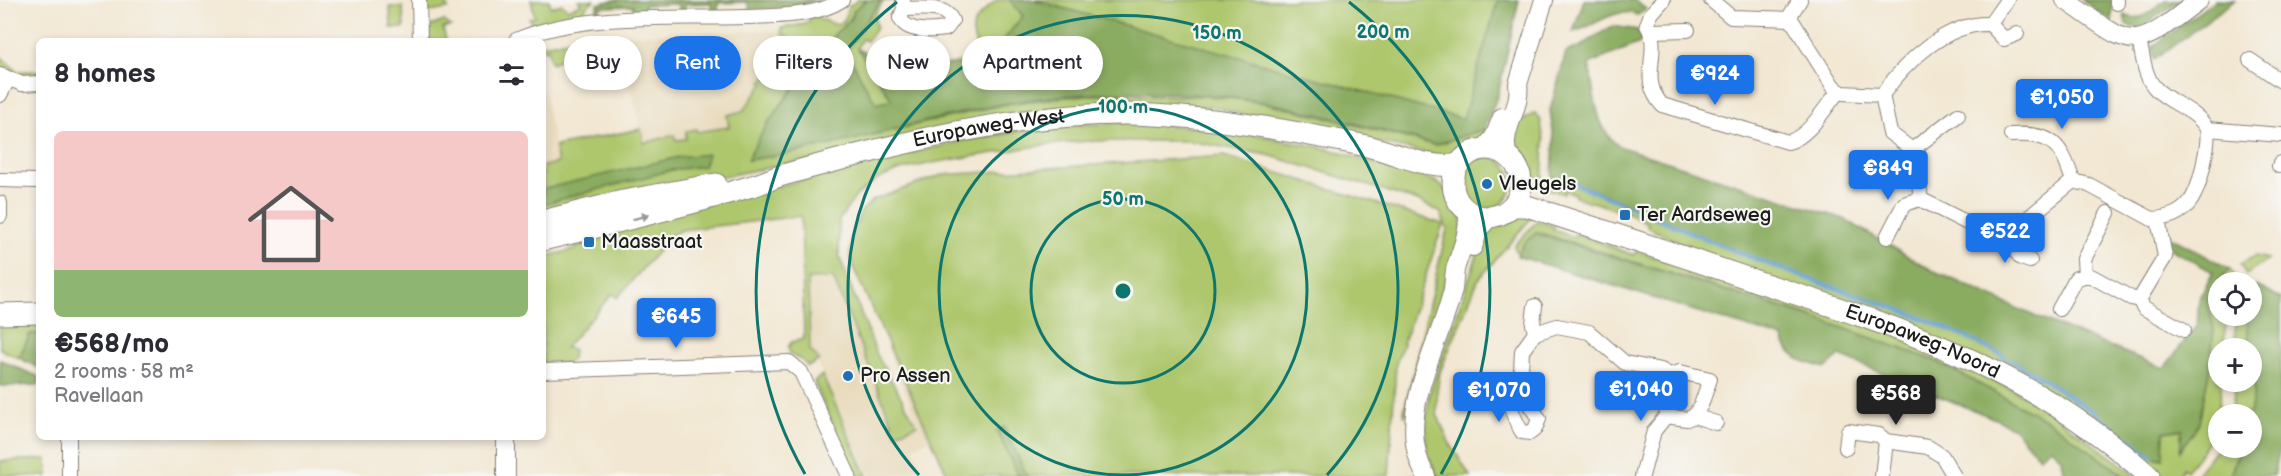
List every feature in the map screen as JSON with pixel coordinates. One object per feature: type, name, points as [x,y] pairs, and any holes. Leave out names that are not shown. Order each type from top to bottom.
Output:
[{"type":"main road","name":"Europaweg-West","points":[[546,239],[755,186],[782,175],[946,135],[1072,116],[1125,114],[1216,119],[1366,146],[1443,166],[1458,164]]},
{"type":"main road","name":"Europaweg-West","points":[[1344,143],[1364,153],[1437,176],[1452,186]]},
{"type":"main road","points":[[1485,149],[1497,150],[1508,156],[1519,171],[1521,184],[1513,206],[1489,218],[1468,212],[1460,205],[1452,186],[1458,164],[1469,153],[1485,149]]},
{"type":"main road","name":"Europaweg-West","points":[[546,220],[678,190],[753,177],[782,175]]},
{"type":"main road","name":"Europaweg-Noord","points":[[1521,184],[1532,194],[1644,236],[1671,250]]},
{"type":"main road","name":"Europaweg-Noord","points":[[1513,206],[1527,206],[1671,250],[1904,329],[1966,356],[2055,404],[2118,449],[2149,476]]},
{"type":"main road","points":[[0,314],[36,313]]},
{"type":"street","points":[[420,0],[420,38]]},
{"type":"street","points":[[522,38],[582,24],[788,15],[830,8],[842,0]]},
{"type":"street","points":[[1508,156],[1505,140],[1519,92],[1518,84],[1545,0]]},
{"type":"street","points":[[1663,0],[1648,19],[1651,31],[1649,82],[1654,96],[1662,105],[1788,142],[1796,140],[1839,91]]},
{"type":"street","points":[[1712,0],[1731,17],[1791,19]]},
{"type":"street","points":[[1800,0],[1791,14],[1791,19],[1839,91],[1847,94],[1882,95]]},
{"type":"street","points":[[1990,24],[2007,0]]},
{"type":"street","points":[[2065,0],[2120,38],[2139,40],[2158,32],[2199,0]]},
{"type":"street","points":[[1920,199],[1919,155],[1890,133],[1882,95],[1894,78],[1946,34],[1971,24],[1990,24],[2004,39],[2017,34]]},
{"type":"street","points":[[1651,31],[1688,30]]},
{"type":"street","points":[[2139,40],[2146,71],[2155,88],[2208,129],[2281,135]]},
{"type":"street","points":[[2250,60],[2281,81]]},
{"type":"street","points":[[0,95],[4,78],[36,83]]},
{"type":"street","points":[[1485,149],[1494,137],[1512,90],[1518,84]]},
{"type":"street","points":[[1912,149],[1958,115]]},
{"type":"street","points":[[2073,181],[2089,185],[2147,217],[2158,219],[2187,205],[2197,194],[2208,141],[2208,129]]},
{"type":"street","points":[[2011,135],[2030,134],[2055,143],[2064,153],[2073,181]]},
{"type":"street","points":[[0,180],[34,181]]},
{"type":"street","points":[[1887,237],[1904,204],[1920,199],[1994,238],[2006,238],[2073,181]]},
{"type":"street","points":[[0,203],[0,216]]},
{"type":"street","points":[[1453,289],[1455,269],[1469,226],[1468,212]]},
{"type":"street","points":[[2085,276],[2084,259],[2108,213]]},
{"type":"street","points":[[1426,476],[1418,460],[1416,445],[1419,398],[1453,289],[1479,229],[1489,218]]},
{"type":"street","points":[[2139,300],[2165,256],[2158,219]]},
{"type":"street","points":[[2006,238],[2021,258],[2030,261]]},
{"type":"street","points":[[2058,309],[2076,278],[2091,276],[2139,300],[2144,308],[2184,330]]},
{"type":"street","points":[[1520,390],[1522,351],[1534,333],[1535,306]]},
{"type":"street","points":[[1534,333],[1557,326],[1589,332],[1625,363],[1661,370],[1670,375],[1680,372],[1710,379],[1701,405],[1694,416],[1687,419],[1666,416]]},
{"type":"street","points":[[546,371],[786,362],[798,368],[849,476]]},
{"type":"street","points":[[1642,476],[1654,431],[1666,416],[1670,375]]},
{"type":"street","points":[[1694,416],[1716,423]]},
{"type":"street","points":[[1846,447],[1848,431],[1879,435],[1886,441],[1921,445],[1942,456],[1954,476]]},
{"type":"street","points":[[69,440],[69,476]]},
{"type":"street","points":[[506,440],[506,476]]},
{"type":"street","points":[[1882,476],[1886,441]]},
{"type":"shaded area","points":[[782,30],[786,36],[753,36],[753,90],[758,90],[729,127],[697,132],[696,129],[687,139],[676,140],[674,135],[644,144],[632,90],[642,90],[642,36],[619,35]]},
{"type":"shaded area","points":[[546,101],[558,164],[546,166]]},
{"type":"shaded area","name":"Pro Assen","points":[[832,279],[896,434],[918,425],[886,344],[910,334],[954,429],[913,447],[921,466],[898,476],[870,476],[811,349],[809,280]]},
{"type":"green space","points":[[426,0],[446,0],[448,9],[430,12],[426,8]]},
{"type":"green space","points":[[531,0],[549,0],[551,7],[562,4],[568,9],[581,4],[578,0],[594,0],[585,8],[586,17],[534,29],[535,23],[531,24],[529,18],[535,17]]},
{"type":"green space","points":[[615,0],[815,0],[800,6],[749,10],[748,2],[718,3],[718,11],[711,11],[711,3],[685,4],[685,12],[679,12],[678,4],[644,5],[644,14],[634,14],[633,6],[600,7],[600,16],[595,16],[598,4]]},
{"type":"green space","points":[[858,0],[866,0],[854,10],[848,23],[834,36],[786,36],[782,34],[782,28],[806,24],[812,16],[837,25],[845,19],[848,7]]},
{"type":"green space","points":[[866,0],[881,0],[854,39],[854,36],[833,36],[852,18],[854,10]]},
{"type":"green space","points":[[881,0],[897,0],[884,1],[881,4],[875,16],[877,27],[871,36],[866,36],[866,41],[862,39],[857,48],[866,61],[866,86],[854,64],[854,39]]},
{"type":"green space","points":[[996,0],[1010,0],[1023,16],[1008,36],[974,36],[973,28],[980,16]]},
{"type":"green space","points":[[1010,0],[1034,0],[1463,119],[1498,0],[1519,0],[1498,94],[1485,129],[1435,145],[1331,117],[1267,103],[1237,98],[1172,93],[1105,93],[1039,98],[943,117],[813,149],[747,160],[767,124],[793,90],[854,90],[854,65],[866,90],[876,104],[892,100],[885,90],[950,90],[950,65],[962,63],[962,90],[1103,90],[1103,36],[1006,36],[1023,16]]},
{"type":"green space","points":[[1034,0],[1498,0],[1463,120]]},
{"type":"green space","points":[[1584,0],[1634,0],[1646,9],[1638,15],[1621,13],[1613,15],[1573,32]]},
{"type":"green space","points":[[2081,0],[2112,0],[2112,21]]},
{"type":"green space","points":[[2165,0],[2180,0],[2139,29],[2126,25],[2124,15],[2141,17]]},
{"type":"green space","points":[[2215,0],[2235,0],[2154,60],[2152,47]]},
{"type":"green space","points":[[390,7],[403,7],[404,28],[391,28]]},
{"type":"green space","points":[[444,21],[451,26],[443,28],[446,38],[427,38],[428,27]]},
{"type":"green space","points":[[1612,26],[1638,30],[1642,42],[1589,64],[1601,121],[1605,131],[1621,147],[1844,219],[1932,270],[2041,319],[2164,368],[2197,325],[2199,300],[2208,282],[2208,326],[2213,326],[2214,329],[2213,338],[2208,338],[2208,376],[2199,423],[2180,451],[2182,429],[2164,432],[2163,459],[2152,457],[2074,399],[1962,336],[1890,306],[1761,262],[1605,195],[1552,176],[1554,141],[1550,110],[1566,52],[1581,46]]},
{"type":"green space","points":[[564,41],[562,59],[551,63],[548,49],[546,50],[546,44]]},
{"type":"green space","points":[[857,48],[866,54],[866,61]]},
{"type":"green space","points":[[0,56],[17,71],[36,71],[36,77],[14,74],[0,66]]},
{"type":"green space","points":[[759,90],[792,90],[766,128],[748,160],[802,151],[1011,103],[1086,95],[1211,96],[1266,103],[1435,145],[1485,129],[1490,133],[1482,142],[1450,158],[1220,108],[1194,106],[798,162],[546,210],[546,165],[558,163],[555,146],[641,129],[644,143],[674,135],[676,140],[686,139],[686,131],[696,129],[697,132],[729,127],[727,115],[743,111]]},
{"type":"green space","points":[[868,90],[886,90],[893,101],[876,104]]},
{"type":"green space","points":[[1535,113],[1540,118],[1544,141],[1542,188],[1526,177],[1521,170],[1515,144],[1515,125]]},
{"type":"green space","points":[[1131,122],[1237,131],[1329,149],[1435,181],[1445,189],[1462,217],[1462,232],[1438,302],[1405,417],[1404,411],[1447,229],[1440,212],[1418,201],[1268,155],[1188,141],[1088,141],[1044,145],[937,162],[900,170],[876,180],[856,196],[839,220],[839,256],[877,355],[917,425],[896,433],[833,278],[808,279],[810,350],[819,360],[808,367],[802,360],[790,355],[788,347],[792,342],[804,339],[801,216],[681,230],[672,235],[617,298],[612,294],[565,348],[573,349],[572,359],[567,363],[546,363],[546,256],[576,249],[575,245],[600,241],[599,236],[655,216],[953,143],[1045,127]]},
{"type":"green space","points":[[708,154],[704,166],[672,170],[546,203],[546,188],[679,157]]},
{"type":"green space","points":[[1224,156],[1443,224],[1396,364],[1389,476],[948,476],[854,269],[850,255],[852,233],[861,212],[873,200],[942,175]]},
{"type":"green space","points":[[1486,157],[1496,159],[1504,165],[1510,173],[1512,183],[1510,193],[1504,201],[1496,207],[1486,209],[1476,207],[1468,201],[1462,193],[1460,183],[1462,173],[1468,165],[1476,159]]},
{"type":"green space","points":[[1552,176],[1579,185],[1761,262],[1890,306],[1962,336],[2074,399],[2152,456],[2162,459],[2164,432],[2182,429],[2181,448],[2199,423],[2208,376],[2208,392],[2220,392],[2219,404],[2208,404],[2208,441],[2186,471],[2183,468],[2179,476],[2160,476],[2098,425],[1696,250],[1647,227],[1648,223],[1628,213],[1575,197],[1575,194],[1565,190],[1564,194],[1548,189]]},
{"type":"green space","points":[[1514,214],[1532,217],[1478,280],[1440,372],[1437,414],[1449,442],[1470,476],[1438,476],[1427,447],[1429,395],[1482,241],[1495,224]]},
{"type":"green space","points":[[1537,221],[1554,226],[1553,230],[1574,237],[1576,233],[1633,255],[1637,251],[1892,333],[2033,400],[2137,476],[2125,476],[2050,422],[1936,361],[1815,318],[1541,233],[1536,233],[1517,253],[1514,246]]},
{"type":"green space","points":[[1536,233],[1815,318],[1936,361],[2050,422],[2125,476],[2069,476],[2064,471],[2062,459],[2051,448],[2039,457],[2014,428],[1840,356],[1826,368],[1812,364],[1794,356],[1783,338],[1517,256],[1524,243]]},
{"type":"green space","points":[[2165,234],[2230,269],[2227,272],[2213,272],[2169,248]]},
{"type":"green space","points":[[2255,256],[2269,259],[2250,272],[2244,272],[2240,264]]},
{"type":"green space","points":[[2262,289],[2281,298],[2281,445],[2274,476],[2230,476],[2236,458],[2262,458],[2262,404],[2252,404],[2254,392],[2262,392],[2262,338],[2248,338],[2248,326],[2262,326]]},
{"type":"green space","points":[[36,322],[36,334],[30,334],[19,358],[0,349],[0,323]]},
{"type":"green space","points":[[2213,326],[2226,326],[2224,338],[2213,338]]},
{"type":"green space","points":[[2236,326],[2248,326],[2248,338],[2235,338]]},
{"type":"green space","points":[[30,334],[36,334],[36,366],[19,358]]},
{"type":"green space","points":[[0,360],[36,376],[36,385],[0,386]]},
{"type":"green space","points":[[822,375],[867,476],[855,476],[814,382]]},
{"type":"green space","points":[[2234,392],[2254,392],[2252,404],[2233,404]]},
{"type":"green space","points":[[1004,427],[1027,476],[1018,476],[997,431]]},
{"type":"green space","points":[[2209,458],[2236,458],[2230,476],[2195,476]]},
{"type":"green space","points":[[47,459],[48,476],[0,476],[0,461]]},
{"type":"waterway","points":[[1562,179],[1781,269],[1910,314],[1961,335],[2046,381],[2100,417],[2152,457]]},
{"type":"place","name":"Vleugels","points":[[1487,184]]},
{"type":"place","name":"Ter Aardseweg","points":[[1625,215]]},
{"type":"place","name":"Maasstraat","points":[[589,242]]},
{"type":"place","name":"Pro Assen","points":[[848,376]]}]
